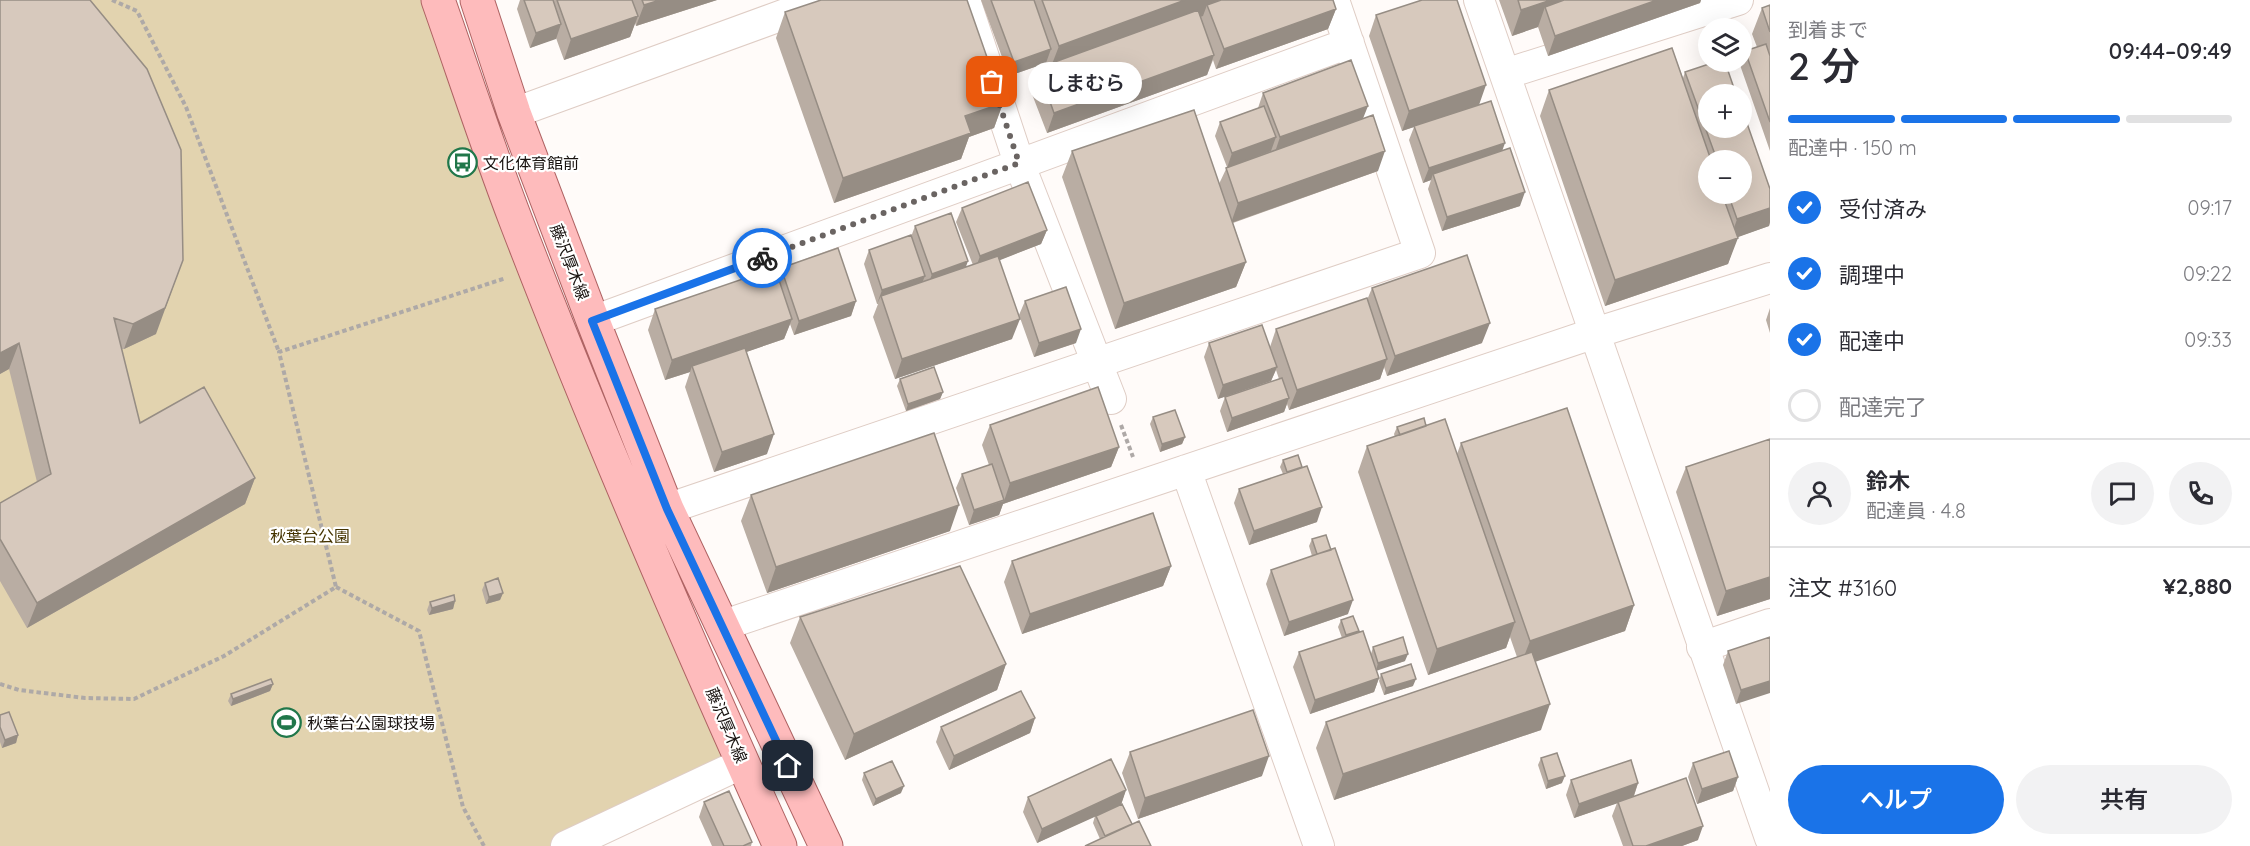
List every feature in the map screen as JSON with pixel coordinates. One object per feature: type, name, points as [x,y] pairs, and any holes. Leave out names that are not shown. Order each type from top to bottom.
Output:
[{"type":"main road","name":"藤沢厚木線","points":[[438,0],[535,268],[632,506],[780,846]]},
{"type":"main road","name":"藤沢厚木線","points":[[477,0],[514,113],[592,321],[667,509],[826,846]]},
{"type":"street","points":[[514,113],[824,0]]},
{"type":"street","points":[[965,0],[1019,163],[1111,399]]},
{"type":"street","points":[[667,509],[1420,253],[1334,0]]},
{"type":"street","points":[[1479,0],[1770,838]]},
{"type":"street","points":[[1505,74],[1738,0]]},
{"type":"street","points":[[592,321],[1349,43]]},
{"type":"street","points":[[721,626],[1595,333],[1770,278]]},
{"type":"street","points":[[1186,470],[1319,846]]},
{"type":"street","points":[[1702,647],[1770,624]]},
{"type":"street","points":[[566,846],[743,763]]},
{"type":"path","points":[[112,0],[137,11],[186,107],[279,352],[336,587],[419,631],[463,807],[484,846]]},
{"type":"path","points":[[279,352],[535,268]]},
{"type":"path","points":[[1111,399],[1143,484]]},
{"type":"path","points":[[0,684],[18,690],[85,698],[134,699],[224,656],[336,587]]},
{"type":"green space","name":"秋葉台公園","points":[[0,0],[438,0],[743,763],[566,846],[0,846]]},
{"type":"building","points":[[0,0],[90,0],[147,69],[181,150],[183,260],[165,308],[133,324],[114,318],[140,423],[204,387],[255,478],[37,603],[0,539],[0,503],[51,474],[19,343],[0,353]]},
{"type":"building","points":[[524,0],[553,0],[561,24],[536,33]]},
{"type":"building","points":[[557,0],[632,0],[638,16],[571,39]]},
{"type":"building","points":[[642,0],[660,0],[644,5]]},
{"type":"building","points":[[821,0],[967,0],[1003,103],[965,116],[971,133],[843,178],[785,12]]},
{"type":"building","points":[[991,0],[1034,0],[1051,49],[1014,62]]},
{"type":"building","points":[[1042,0],[1185,0],[1059,46]]},
{"type":"building","points":[[1221,0],[1333,0],[1336,9],[1224,49],[1207,5]]},
{"type":"building","points":[[1422,0],[1457,0],[1486,85],[1409,111],[1376,15]]},
{"type":"building","points":[[1518,0],[1551,0],[1521,10]]},
{"type":"building","points":[[1564,0],[1657,0],[1555,36],[1545,7]]},
{"type":"building","points":[[1770,5],[1770,32],[1762,8]]},
{"type":"building","points":[[1198,10],[1214,55],[1054,113],[1038,68]]},
{"type":"building","points":[[1766,44],[1770,56],[1770,122],[1752,71],[1752,49]]},
{"type":"building","points":[[1672,48],[1698,123],[1698,138],[1703,138],[1708,150],[1698,150],[1698,204],[1726,204],[1738,238],[1615,280],[1549,90]]},
{"type":"building","points":[[1351,60],[1368,106],[1280,137],[1263,93]]},
{"type":"building","points":[[1698,68],[1698,72],[1728,72],[1733,84],[1698,84],[1698,108],[1685,72]]},
{"type":"building","points":[[1491,101],[1505,143],[1429,168],[1414,126]]},
{"type":"building","points":[[1264,106],[1276,137],[1232,153],[1220,122]]},
{"type":"building","points":[[1194,110],[1246,262],[1124,303],[1072,151]]},
{"type":"building","points":[[1373,115],[1385,151],[1238,203],[1226,168]]},
{"type":"building","points":[[1709,138],[1752,138],[1770,189],[1770,208],[1737,219],[1732,204],[1752,204],[1752,150],[1713,150]]},
{"type":"building","points":[[1510,148],[1525,192],[1447,217],[1433,174]]},
{"type":"building","points":[[1028,182],[1047,230],[980,256],[962,208]]},
{"type":"building","points":[[951,213],[968,261],[932,274],[915,226]]},
{"type":"building","points":[[911,235],[925,276],[882,290],[869,250]]},
{"type":"building","points":[[838,248],[856,301],[799,321],[781,268]]},
{"type":"building","points":[[1467,255],[1490,323],[1395,356],[1372,288]]},
{"type":"building","points":[[998,256],[1020,319],[902,359],[881,296]]},
{"type":"building","points":[[775,268],[792,319],[672,360],[655,309]]},
{"type":"building","points":[[1066,287],[1081,329],[1039,343],[1025,301]]},
{"type":"building","points":[[1367,298],[1387,359],[1297,390],[1276,329]]},
{"type":"building","points":[[1262,325],[1277,367],[1223,385],[1209,343]]},
{"type":"building","points":[[745,348],[774,434],[722,452],[692,366]]},
{"type":"building","points":[[934,367],[943,392],[908,404],[900,379]]},
{"type":"building","points":[[1282,378],[1289,398],[1232,418],[1225,397]]},
{"type":"building","points":[[1098,387],[1119,447],[1010,483],[990,425]]},
{"type":"building","points":[[1567,408],[1634,605],[1530,641],[1461,443]]},
{"type":"building","points":[[1175,410],[1185,437],[1162,444],[1153,417]]},
{"type":"building","points":[[1424,418],[1426,426],[1400,435],[1397,427]]},
{"type":"building","points":[[1445,419],[1515,622],[1437,649],[1367,446]]},
{"type":"building","points":[[934,433],[959,505],[776,567],[751,495]]},
{"type":"building","points":[[1770,439],[1770,577],[1726,591],[1686,467]]},
{"type":"building","points":[[1298,455],[1302,467],[1287,472],[1283,460]]},
{"type":"building","points":[[992,464],[1004,500],[974,510],[962,474]]},
{"type":"building","points":[[1307,466],[1322,507],[1254,531],[1239,489]]},
{"type":"building","points":[[1153,513],[1171,566],[1030,614],[1012,561]]},
{"type":"building","points":[[1326,535],[1331,550],[1317,554],[1312,539]]},
{"type":"building","points":[[1335,548],[1353,600],[1289,622],[1271,570]]},
{"type":"building","points":[[960,566],[1006,664],[854,734],[800,617]]},
{"type":"building","points":[[498,578],[503,593],[489,597],[485,583]]},
{"type":"building","points":[[454,595],[455,601],[432,608],[430,602]]},
{"type":"building","points":[[1353,616],[1359,631],[1346,635],[1341,620]]},
{"type":"building","points":[[1363,631],[1379,678],[1315,700],[1299,652]]},
{"type":"building","points":[[1403,637],[1408,654],[1378,663],[1373,647]]},
{"type":"building","points":[[1770,637],[1770,681],[1741,690],[1728,651]]},
{"type":"building","points":[[1532,652],[1550,704],[1343,774],[1326,722]]},
{"type":"building","points":[[1411,664],[1416,679],[1386,688],[1381,674]]},
{"type":"building","points":[[271,679],[273,684],[233,699],[231,694]]},
{"type":"building","points":[[1021,691],[1035,718],[954,756],[941,727]]},
{"type":"building","points":[[1253,710],[1269,756],[1145,798],[1130,752]]},
{"type":"building","points":[[9,712],[18,735],[5,740],[0,727],[0,715]]},
{"type":"building","points":[[1729,751],[1738,777],[1702,789],[1693,763]]},
{"type":"building","points":[[1557,753],[1565,776],[1548,781],[1541,758]]},
{"type":"building","points":[[1111,759],[1126,790],[1042,829],[1028,797]]},
{"type":"building","points":[[1631,760],[1638,783],[1579,804],[1571,780]]},
{"type":"building","points":[[892,761],[904,786],[876,799],[864,773]]},
{"type":"building","points":[[1686,778],[1703,826],[1646,846],[1633,846],[1618,802]]},
{"type":"building","points":[[729,791],[752,842],[743,846],[724,846],[704,802]]},
{"type":"building","points":[[1122,804],[1132,824],[1105,836],[1096,816]]},
{"type":"building","points":[[1139,821],[1151,846],[1085,846]]},
{"type":"way so far","points":[[762,258],[1019,163],[992,82]]},
{"type":"place","name":"しまむら","points":[[992,82]]},
{"type":"place","name":"文化体育館前","points":[[462,163]]},
{"type":"place","name":"秋葉台公園球技場","points":[[286,723]]},
{"type":"route","points":[[762,258],[592,321],[667,509],[788,766]]}]
